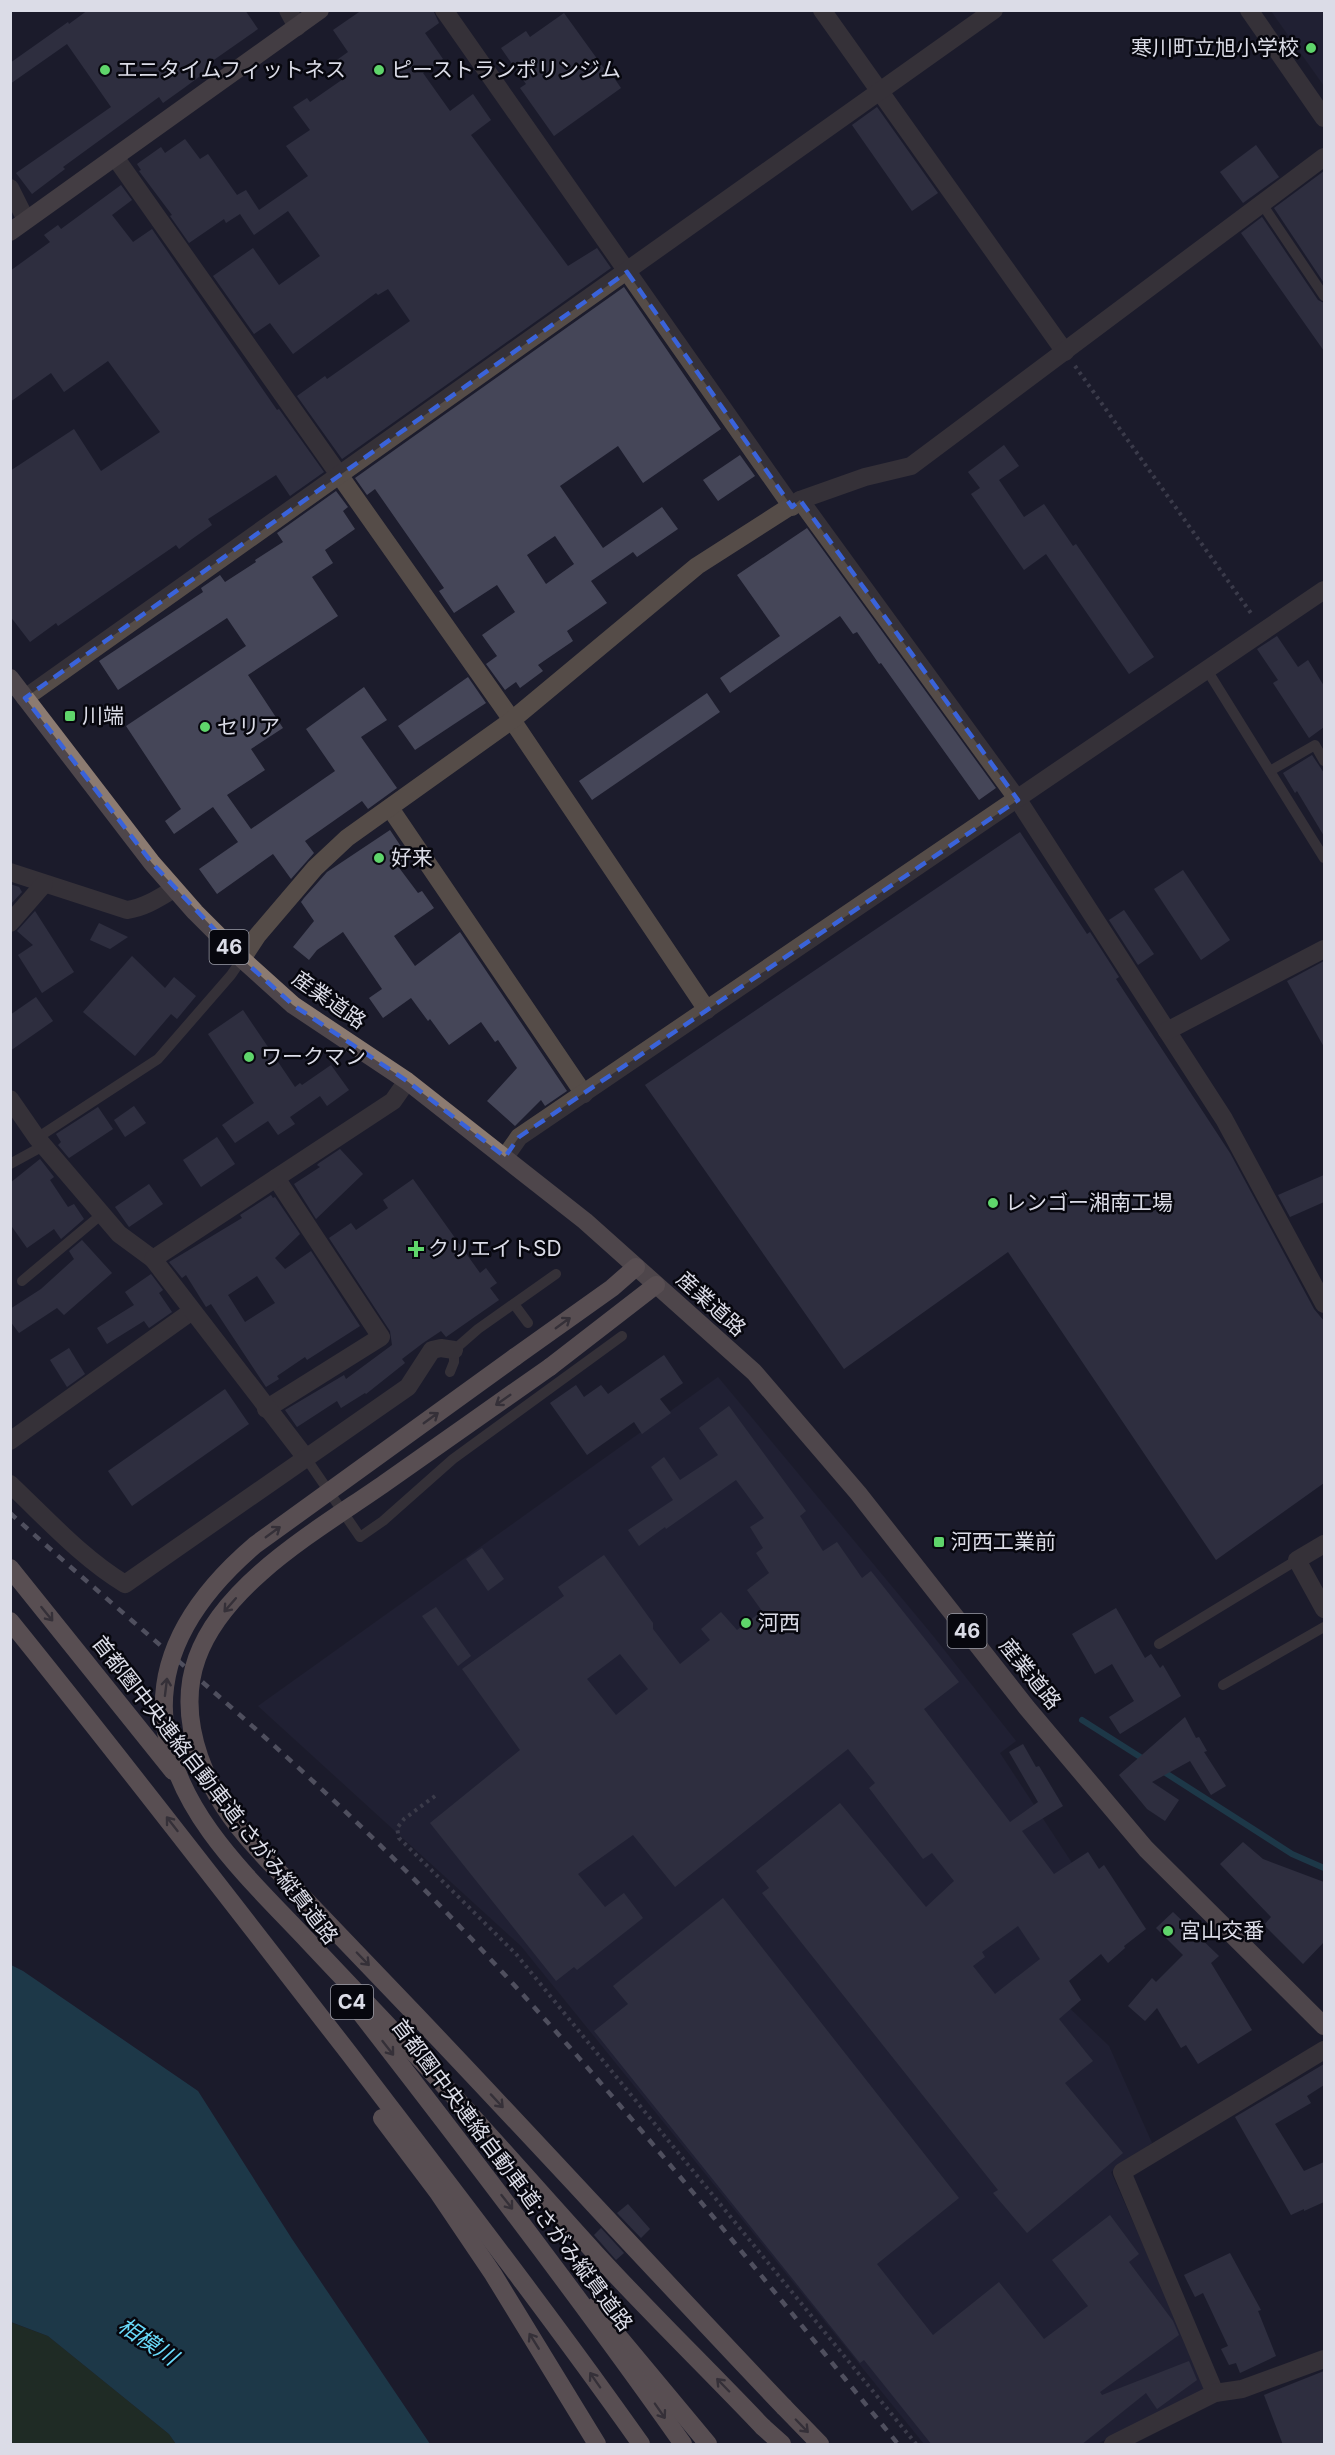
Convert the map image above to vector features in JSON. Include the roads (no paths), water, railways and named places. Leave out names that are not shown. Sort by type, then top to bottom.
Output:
[{"type":"highway","points":[[636,1267],[612,1288],[255,1545],[231,1566],[211,1588],[181,1633],[171,1657],[164,1707],[171,1754],[188,1796],[200,1816],[249,1878],[441,2082],[598,2256],[781,2445]]},
{"type":"highway","points":[[656,1285],[550,1366],[290,1550],[246,1587],[207,1635],[197,1658],[190,1682],[192,1730],[206,1777],[220,1802],[260,1852],[820,2445]]},
{"type":"highway","name":"首都圏中央連絡自動車道;さがみ縦貫道路","points":[[10,1568],[143,1732],[527,2228],[599,2325],[683,2445]]},
{"type":"highway","name":"C4","points":[[10,1621],[199,1859],[573,2348],[641,2445]]},
{"type":"highway","points":[[199,1859],[265,1959],[443,2201],[493,2274],[597,2445]]},
{"type":"highway","points":[[527,2228],[708,2445]]},
{"type":"main road","name":"産業道路","points":[[10,678],[20,698],[133,840],[174,889],[242,959],[293,1005],[407,1081],[585,1221],[754,1372],[858,1494],[1027,1707],[1146,1848],[1324,2026]]},
{"type":"street","points":[[288,10],[297,27]]},
{"type":"street","points":[[10,232],[320,10]]},
{"type":"street","points":[[444,10],[627,272],[796,504],[1018,800],[1224,1119],[1324,1304]]},
{"type":"street","points":[[822,10],[1065,352]]},
{"type":"street","points":[[20,698],[340,476],[994,10]]},
{"type":"street","points":[[1249,10],[1324,118]]},
{"type":"street","points":[[115,157],[512,720],[707,1010]]},
{"type":"street","points":[[242,959],[257,936],[315,868],[347,838],[512,720],[697,566],[754,528],[796,504],[864,477],[911,466],[1324,157]]},
{"type":"street","points":[[10,188],[26,220]]},
{"type":"street","points":[[505,1157],[519,1137],[1324,590]]},
{"type":"street","points":[[390,808],[584,1094]]},
{"type":"street","points":[[10,872],[127,910],[145,905],[174,889]]},
{"type":"street","points":[[10,923],[44,884]]},
{"type":"street","points":[[1167,1031],[1324,950]]},
{"type":"street","points":[[153,1259],[393,1101],[407,1081]]},
{"type":"street","points":[[10,1099],[40,1142],[119,1234],[153,1259],[266,1409],[306,1458]]},
{"type":"street","points":[[266,1409],[381,1337],[276,1178]]},
{"type":"street","points":[[10,1441],[192,1311]]},
{"type":"street","points":[[10,1484],[108,1574],[125,1584],[408,1387],[432,1350],[441,1348],[454,1350]]},
{"type":"street","points":[[1324,1544],[1297,1560],[1324,1609]]},
{"type":"street","points":[[1215,2393],[1122,2172],[1324,2050]]},
{"type":"street","points":[[1113,2445],[1215,2393],[1242,2389],[1324,2359]]},
{"type":"lane","points":[[1262,204],[1324,296]]},
{"type":"lane","points":[[1207,670],[1324,858]]},
{"type":"lane","points":[[1270,771],[1315,745],[1324,761]]},
{"type":"lane","points":[[10,1164],[158,1059],[231,975],[242,959]]},
{"type":"lane","points":[[22,1281],[102,1214]]},
{"type":"lane","points":[[450,1372],[454,1362],[454,1350],[556,1274]]},
{"type":"lane","points":[[514,1304],[528,1323]]},
{"type":"lane","points":[[306,1458],[360,1537],[383,1521],[453,1459],[622,1336]]},
{"type":"lane","points":[[1159,1644],[1297,1560]]},
{"type":"lane","points":[[1223,1685],[1324,1627]]},
{"type":"water","name":"相模川","points":[[11,1965],[198,2091],[292,2239],[430,2444],[176,2444],[169,2434],[48,2336],[11,2322]]},
{"type":"waterway","points":[[1082,1720],[1145,1760]]},
{"type":"waterway","points":[[1161,1770],[1292,1854],[1324,1868]]},
{"type":"railway","points":[[10,1513],[295,1764],[455,1921],[586,2066],[650,2141],[898,2444]]},
{"type":"place","name":"寒川町立旭小学校","points":[[1311,48]]},
{"type":"place","name":"エニタイムフィットネス","points":[[105,70]]},
{"type":"place","name":"ピーストランポリンジム","points":[[379,70]]},
{"type":"place","name":"川端","points":[[70,716]]},
{"type":"place","name":"セリア","points":[[205,727]]},
{"type":"place","name":"好来","points":[[379,858]]},
{"type":"place","name":"ワークマン","points":[[249,1057]]},
{"type":"place","name":"レンゴー湘南工場","points":[[993,1203]]},
{"type":"place","name":"クリエイトSD","points":[[416,1249]]},
{"type":"place","name":"河西工業前","points":[[939,1542]]},
{"type":"place","name":"河西","points":[[746,1623]]},
{"type":"place","name":"宮山交番","points":[[1168,1931]]}]
